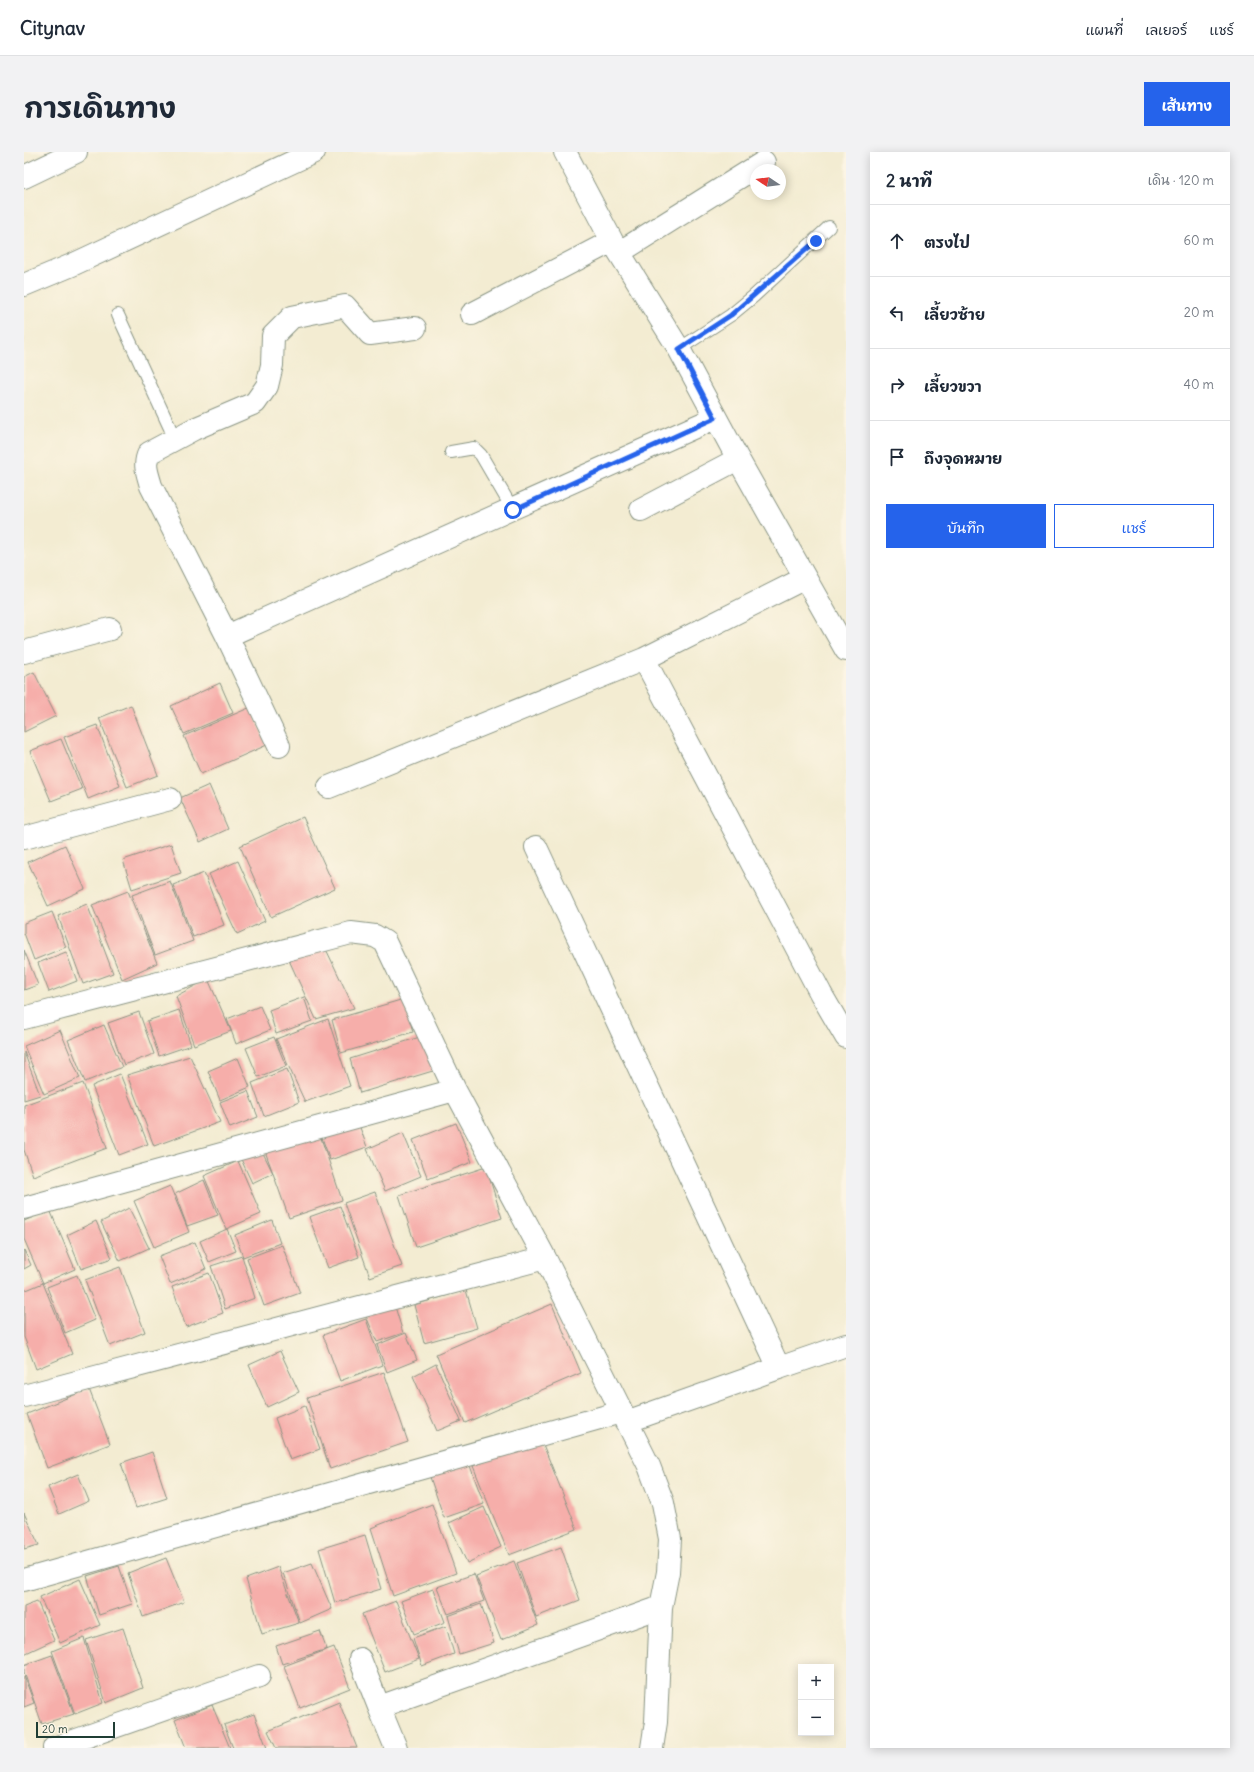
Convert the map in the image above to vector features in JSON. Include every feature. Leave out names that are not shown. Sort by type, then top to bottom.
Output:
[{"type":"street","points":[[24,177],[76,152]]},
{"type":"street","points":[[24,285],[72,265],[314,152]]},
{"type":"street","points":[[565,152],[616,246],[679,349],[715,418],[846,650]]},
{"type":"street","points":[[472,314],[616,246],[764,162]]},
{"type":"street","points":[[279,746],[227,636],[152,486],[146,470],[146,459],[149,454],[194,429],[255,403],[267,386],[272,365],[273,336],[292,317],[345,306],[370,334],[415,328]]},
{"type":"street","points":[[227,636],[513,510],[715,418]]},
{"type":"street","points":[[641,510],[738,459]]},
{"type":"street","points":[[329,787],[644,659],[805,578]]},
{"type":"street","points":[[24,652],[110,629]]},
{"type":"street","points":[[644,659],[821,994],[846,1037]]},
{"type":"street","points":[[24,838],[170,799]]},
{"type":"street","points":[[536,847],[779,1368]]},
{"type":"street","points":[[24,1018],[351,933],[374,936],[385,942],[455,1090],[545,1258],[649,1466],[663,1503],[670,1539],[668,1572],[660,1607],[656,1722],[652,1748]]},
{"type":"street","points":[[24,1208],[455,1090]]},
{"type":"street","points":[[24,1396],[545,1258]]},
{"type":"street","points":[[24,1580],[624,1417],[779,1368],[846,1345]]},
{"type":"street","points":[[379,1707],[660,1607]]},
{"type":"street","points":[[360,1659],[396,1748]]},
{"type":"street","points":[[54,1748],[259,1676]]},
{"type":"lane","points":[[679,349],[731,315],[754,296],[829,227]]},
{"type":"lane","points":[[118,315],[175,439]]},
{"type":"lane","points":[[451,452],[474,448],[481,455],[513,510]]},
{"type":"building","points":[[34,672],[56,716],[24,732],[24,677]]},
{"type":"building","points":[[220,683],[233,713],[184,734],[171,706]]},
{"type":"building","points":[[131,705],[158,775],[127,787],[99,718]]},
{"type":"building","points":[[251,707],[267,745],[201,774],[184,736]]},
{"type":"building","points":[[97,725],[120,786],[88,799],[64,737]]},
{"type":"building","points":[[61,739],[82,789],[51,801],[30,751]]},
{"type":"building","points":[[209,785],[228,829],[200,842],[180,798]]},
{"type":"building","points":[[303,817],[335,888],[271,917],[240,846]]},
{"type":"building","points":[[171,844],[181,873],[132,889],[123,860]]},
{"type":"building","points":[[65,845],[85,889],[48,906],[28,862]]},
{"type":"building","points":[[238,861],[265,921],[237,934],[209,874]]},
{"type":"building","points":[[204,873],[224,925],[193,937],[173,885]]},
{"type":"building","points":[[170,881],[193,941],[155,955],[132,895]]},
{"type":"building","points":[[128,891],[157,963],[122,979],[92,905]]},
{"type":"building","points":[[87,904],[113,973],[83,984],[58,916]]},
{"type":"building","points":[[52,912],[66,947],[34,960],[24,933],[24,923]]},
{"type":"building","points":[[324,945],[354,1008],[316,1019],[288,958]]},
{"type":"building","points":[[24,950],[38,985],[24,990]]},
{"type":"building","points":[[66,952],[77,981],[49,992],[38,963]]},
{"type":"building","points":[[208,979],[231,1031],[194,1045],[176,996]]},
{"type":"building","points":[[304,997],[312,1021],[276,1034],[269,1010]]},
{"type":"building","points":[[404,999],[413,1032],[341,1053],[332,1020]]},
{"type":"building","points":[[260,1006],[270,1030],[236,1044],[227,1019]]},
{"type":"building","points":[[179,1010],[191,1045],[159,1056],[147,1021]]},
{"type":"building","points":[[139,1012],[154,1054],[124,1065],[108,1023]]},
{"type":"building","points":[[328,1019],[350,1086],[305,1102],[276,1039]]},
{"type":"building","points":[[104,1025],[122,1067],[85,1082],[68,1040]]},
{"type":"building","points":[[60,1030],[80,1078],[44,1094],[24,1046]]},
{"type":"building","points":[[426,1035],[436,1070],[360,1093],[350,1059]]},
{"type":"building","points":[[274,1037],[286,1066],[258,1077],[246,1048]]},
{"type":"building","points":[[24,1052],[40,1095],[24,1100]]},
{"type":"building","points":[[190,1056],[220,1122],[154,1146],[127,1075]]},
{"type":"building","points":[[238,1058],[250,1087],[220,1100],[208,1071]]},
{"type":"building","points":[[287,1069],[299,1102],[264,1116],[252,1083]]},
{"type":"building","points":[[120,1074],[148,1144],[119,1155],[92,1086]]},
{"type":"building","points":[[83,1083],[107,1148],[33,1176],[24,1150],[24,1105]]},
{"type":"building","points":[[248,1091],[258,1117],[230,1128],[220,1102]]},
{"type":"building","points":[[358,1122],[367,1147],[330,1160],[321,1135]]},
{"type":"building","points":[[456,1123],[472,1162],[428,1179],[413,1140]]},
{"type":"building","points":[[319,1132],[342,1200],[289,1218],[265,1151]]},
{"type":"building","points":[[403,1133],[421,1176],[385,1191],[367,1149]]},
{"type":"building","points":[[260,1147],[273,1173],[252,1183],[240,1157]]},
{"type":"building","points":[[238,1161],[261,1214],[226,1229],[204,1176]]},
{"type":"building","points":[[486,1167],[502,1218],[416,1247],[399,1195]]},
{"type":"building","points":[[204,1180],[218,1215],[187,1226],[175,1194]]},
{"type":"building","points":[[170,1186],[189,1232],[154,1247],[134,1201]]},
{"type":"building","points":[[375,1192],[402,1266],[370,1277],[344,1203]]},
{"type":"building","points":[[340,1206],[359,1257],[328,1268],[309,1217]]},
{"type":"building","points":[[129,1208],[149,1248],[120,1261],[101,1222]]},
{"type":"building","points":[[50,1210],[75,1269],[43,1283],[24,1239],[24,1221]]},
{"type":"building","points":[[272,1220],[280,1243],[243,1257],[235,1235]]},
{"type":"building","points":[[96,1221],[112,1258],[81,1269],[67,1235]]},
{"type":"building","points":[[227,1229],[236,1251],[209,1262],[200,1241]]},
{"type":"building","points":[[195,1242],[206,1269],[170,1284],[159,1256]]},
{"type":"building","points":[[282,1245],[300,1293],[264,1306],[247,1258]]},
{"type":"building","points":[[24,1250],[31,1265],[24,1269]]},
{"type":"building","points":[[242,1256],[255,1298],[225,1309],[211,1266]]},
{"type":"building","points":[[120,1267],[145,1332],[110,1346],[85,1280]]},
{"type":"building","points":[[209,1273],[223,1313],[186,1327],[172,1287]]},
{"type":"building","points":[[77,1275],[95,1320],[65,1333],[47,1287]]},
{"type":"building","points":[[43,1283],[72,1354],[36,1369],[24,1337],[24,1291]]},
{"type":"building","points":[[466,1290],[477,1328],[424,1343],[414,1305]]},
{"type":"building","points":[[393,1300],[403,1333],[377,1342],[363,1309]]},
{"type":"building","points":[[552,1304],[581,1373],[465,1423],[436,1354]]},
{"type":"building","points":[[366,1319],[382,1365],[340,1381],[323,1335]]},
{"type":"building","points":[[406,1333],[417,1360],[387,1372],[377,1345]]},
{"type":"building","points":[[280,1351],[299,1392],[267,1407],[249,1365]]},
{"type":"building","points":[[436,1364],[461,1421],[437,1431],[413,1376]]},
{"type":"building","points":[[384,1372],[408,1442],[330,1469],[307,1398]]},
{"type":"building","points":[[89,1389],[110,1444],[47,1468],[27,1414]]},
{"type":"building","points":[[305,1406],[320,1449],[290,1460],[275,1418]]},
{"type":"building","points":[[542,1442],[577,1529],[509,1555],[473,1466]]},
{"type":"building","points":[[152,1452],[167,1498],[136,1508],[121,1463]]},
{"type":"building","points":[[469,1463],[484,1504],[444,1518],[430,1477]]},
{"type":"building","points":[[78,1474],[89,1501],[59,1514],[48,1487]]},
{"type":"building","points":[[432,1504],[456,1573],[393,1596],[371,1528]]},
{"type":"building","points":[[484,1507],[501,1547],[467,1563],[449,1523]]},
{"type":"building","points":[[24,1513],[39,1545],[24,1549]]},
{"type":"building","points":[[365,1535],[381,1589],[335,1603],[319,1549]]},
{"type":"building","points":[[561,1547],[580,1600],[536,1617],[517,1563]]},
{"type":"building","points":[[166,1558],[184,1602],[143,1617],[128,1573]]},
{"type":"building","points":[[514,1561],[538,1625],[501,1640],[476,1576]]},
{"type":"building","points":[[312,1563],[332,1609],[300,1623],[283,1573]]},
{"type":"building","points":[[119,1566],[132,1604],[99,1615],[87,1576]]},
{"type":"building","points":[[278,1567],[299,1623],[262,1634],[246,1579]]},
{"type":"building","points":[[474,1574],[484,1601],[448,1614],[437,1587]]},
{"type":"building","points":[[80,1579],[100,1625],[60,1643],[40,1597]]},
{"type":"building","points":[[433,1589],[445,1622],[414,1634],[401,1601]]},
{"type":"building","points":[[37,1601],[54,1640],[24,1654],[24,1606]]},
{"type":"building","points":[[396,1601],[419,1659],[385,1672],[362,1614]]},
{"type":"building","points":[[481,1604],[494,1643],[459,1654],[448,1616]]},
{"type":"building","points":[[446,1626],[454,1654],[422,1666],[413,1638]]},
{"type":"building","points":[[123,1628],[143,1688],[106,1703],[86,1640]]},
{"type":"building","points":[[320,1631],[327,1649],[282,1664],[276,1646]]},
{"type":"building","points":[[84,1638],[103,1703],[75,1714],[52,1651]]},
{"type":"building","points":[[334,1647],[350,1688],[300,1708],[284,1666]]},
{"type":"building","points":[[52,1655],[74,1714],[42,1724],[24,1672],[24,1665]]},
{"type":"building","points":[[24,1676],[34,1703],[24,1707]]},
{"type":"building","points":[[339,1702],[357,1748],[276,1748],[268,1731]]},
{"type":"building","points":[[212,1705],[230,1748],[186,1748],[175,1720]]},
{"type":"building","points":[[254,1714],[267,1748],[233,1748],[224,1725]]},
{"type":"route","points":[[513,510],[715,418],[679,349],[731,315],[816,241]]}]
